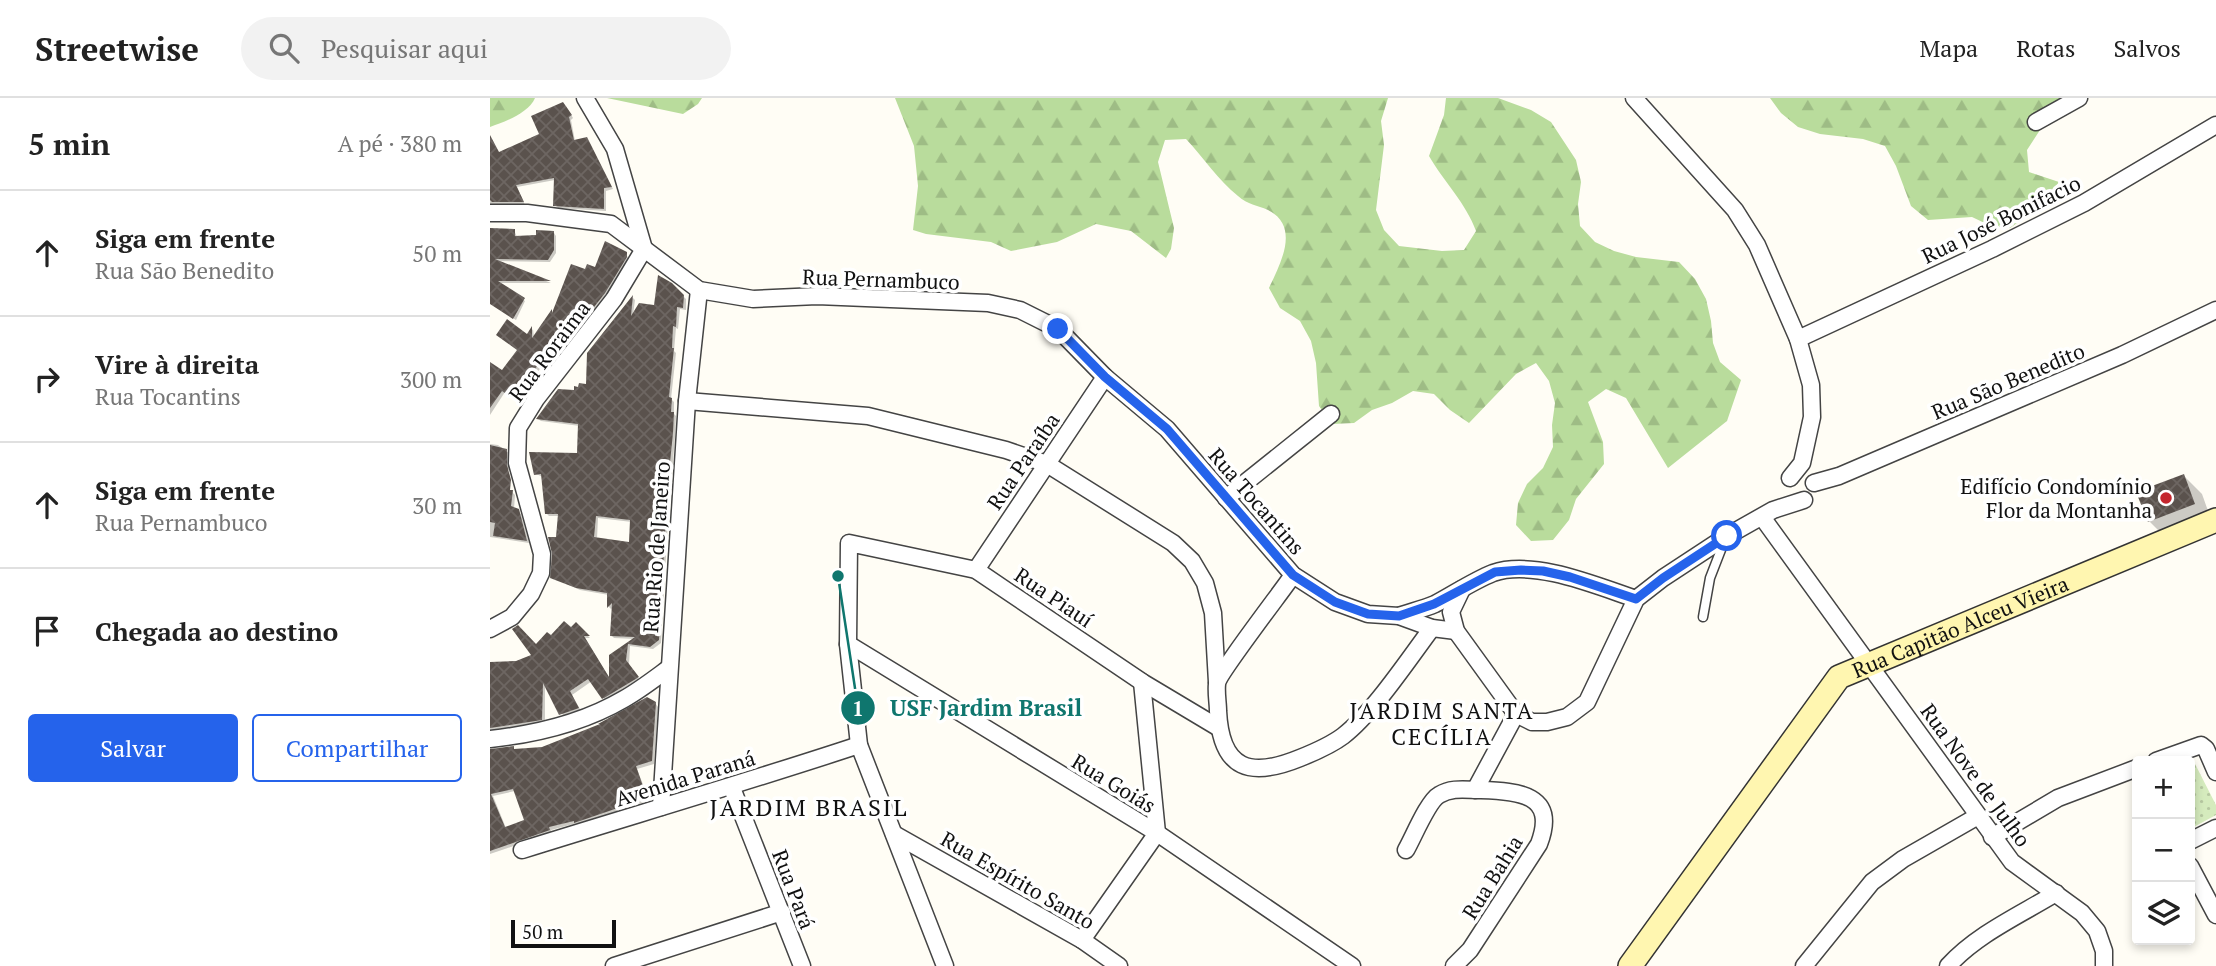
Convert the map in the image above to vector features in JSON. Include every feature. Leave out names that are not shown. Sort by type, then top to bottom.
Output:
[{"type":"street","points":[[585,98],[615,149],[645,249]]},
{"type":"street","points":[[1462,589],[1451,612],[1456,631],[1516,714],[1532,722],[1547,722],[1567,717],[1587,702],[1636,599],[1727,536],[1812,494],[1808,474],[1811,385],[1798,339],[1757,245],[1735,210],[1634,98]]},
{"type":"street","points":[[2036,122],[2079,98]]},
{"type":"street","name":"Rua José Bonifacio","points":[[1798,339],[2084,204],[2216,125]]},
{"type":"street","name":"Rua Pernambuco","points":[[490,213],[527,213],[611,224],[699,290],[753,299],[817,296],[988,303],[1020,310],[1058,329],[1105,377]]},
{"type":"street","name":"Rua Roraima","points":[[490,629],[512,617],[531,594],[541,573],[542,554],[517,463],[518,428],[536,399],[614,299],[645,249]]},
{"type":"street","name":"Rua Rio de Janeiro","points":[[660,807],[687,401],[699,290]]},
{"type":"street","name":"Rua São Benedito","points":[[1808,474],[1839,476],[2122,355],[2216,310]]},
{"type":"street","name":"Rua Paraíba","points":[[976,570],[1105,377]]},
{"type":"street","name":"Rua Tocantins","points":[[1105,377],[1167,429],[1293,575],[1335,602],[1368,614],[1399,616],[1432,628],[1456,631]]},
{"type":"street","points":[[687,401],[868,416],[1006,450],[1047,464],[1172,543],[1192,561],[1205,583],[1213,613],[1219,729],[1227,751],[1242,765],[1258,770],[1278,767],[1315,752],[1343,736],[1364,715],[1432,628]]},
{"type":"street","points":[[1226,498],[1331,414]]},
{"type":"street","points":[[1767,514],[1789,483],[1808,474]]},
{"type":"street","points":[[1789,483],[1793,498],[1804,500]]},
{"type":"street","name":"Rua Nove de Julho","points":[[1767,514],[1992,837],[2012,862],[2082,913],[2097,931],[2104,951],[2104,966]]},
{"type":"street","name":"Rua Capitão Alceu Vieira","points":[[1630,966],[1839,677],[2216,520]]},
{"type":"street","name":"Rua Piauí","points":[[848,644],[849,542],[976,570],[1142,682],[1219,729]]},
{"type":"street","name":"Rua Tocantins","points":[[1399,616],[1434,604],[1495,572],[1543,571],[1636,599]]},
{"type":"street","points":[[1217,682],[1293,575]]},
{"type":"street","points":[[848,644],[859,745],[945,966]]},
{"type":"street","name":"Rua Goiás","points":[[848,644],[1157,833],[1352,966]]},
{"type":"street","points":[[490,738],[518,736],[578,720],[624,699],[669,668]]},
{"type":"street","points":[[1082,940],[1157,833],[1142,682]]},
{"type":"street","points":[[1475,790],[1516,714]]},
{"type":"street","name":"Avenida Paraná","points":[[522,850],[660,807],[732,788],[859,745]]},
{"type":"street","points":[[2171,756],[2201,746],[2206,749],[2216,772]]},
{"type":"street","points":[[1992,837],[2058,798],[2132,770]]},
{"type":"street","name":"Rua Pará","points":[[732,788],[802,966]]},
{"type":"street","name":"Rua Bahia","points":[[1406,850],[1436,796],[1452,789],[1523,793],[1535,802],[1543,814],[1545,828],[1539,844],[1470,950],[1454,966]]},
{"type":"street","points":[[1804,966],[1872,883],[1903,859],[1978,816]]},
{"type":"street","points":[[2195,838],[2216,828]]},
{"type":"street","name":"Rua Espírito Santo","points":[[894,834],[1082,940],[1119,966]]},
{"type":"street","points":[[2195,875],[2216,915]]},
{"type":"street","points":[[1948,966],[1981,938],[2056,893]]},
{"type":"street","points":[[614,966],[782,912]]},
{"type":"lane","points":[[1703,617],[1710,578],[1727,536]]},
{"type":"green space","points":[[490,98],[535,98],[522,112],[490,127]]},
{"type":"green space","points":[[607,98],[702,98],[683,114]]},
{"type":"green space","points":[[895,98],[1388,98],[1381,121],[1384,145],[1376,210],[1384,230],[1399,246],[1442,251],[1464,250],[1476,231],[1467,211],[1429,156],[1444,115],[1446,98],[1498,98],[1531,110],[1551,122],[1576,160],[1581,182],[1578,204],[1580,226],[1595,242],[1636,257],[1679,262],[1695,279],[1706,299],[1713,343],[1720,362],[1741,380],[1727,421],[1668,468],[1626,398],[1606,389],[1588,402],[1603,442],[1604,464],[1576,499],[1569,520],[1553,540],[1531,541],[1516,525],[1518,503],[1527,484],[1543,468],[1553,447],[1555,403],[1549,381],[1536,363],[1516,374],[1469,423],[1450,410],[1434,394],[1413,391],[1372,410],[1354,423],[1332,424],[1319,406],[1316,363],[1311,341],[1300,321],[1280,308],[1269,288],[1285,246],[1284,226],[1278,217],[1268,210],[1245,201],[1231,190],[1186,139],[1165,140],[1158,162],[1174,228],[1171,249],[1166,258],[1131,231],[1096,224],[1057,242],[1011,251],[991,242],[913,230],[918,186],[914,146]]},
{"type":"green space","points":[[1770,98],[2086,98],[2040,130],[2027,150],[2029,172],[2059,182],[2042,205],[2010,228],[1991,226],[1972,217],[1928,220],[1911,206],[1896,166],[1885,146],[1863,139],[1820,134],[1798,127],[1781,113]]},
{"type":"green space","points":[[2195,764],[2216,805],[2216,815],[2195,826]]},
{"type":"building","points":[[563,102],[572,115],[569,117],[574,140],[587,137],[612,187],[604,188],[604,209],[553,206],[554,178],[516,185],[524,202],[492,202],[490,135],[499,152],[539,134],[531,116]]},
{"type":"building","points":[[490,228],[515,229],[515,236],[536,235],[536,230],[554,231],[554,250],[548,260],[495,259],[551,281],[498,281],[525,298],[513,319],[490,304]]},
{"type":"building","points":[[605,241],[627,252],[627,257],[605,293],[545,370],[538,365],[516,395],[509,396],[502,391],[490,408],[490,362],[502,370],[517,350],[496,335],[507,319],[527,334],[532,326],[532,338],[552,309],[552,313],[571,264],[585,269],[587,264],[595,267]]},
{"type":"building","points":[[658,275],[672,283],[684,295],[683,308],[677,307],[676,327],[673,326],[674,348],[669,397],[672,398],[671,412],[674,412],[673,433],[668,482],[662,481],[659,515],[666,516],[659,640],[650,647],[628,644],[626,660],[639,677],[604,698],[602,699],[588,679],[570,691],[579,708],[559,715],[543,683],[542,720],[490,728],[490,662],[516,661],[531,655],[512,629],[518,625],[536,644],[547,632],[551,635],[564,621],[571,627],[576,622],[590,636],[584,636],[609,677],[609,655],[635,637],[610,636],[612,603],[607,608],[607,593],[576,588],[550,578],[552,554],[548,537],[556,537],[558,514],[545,514],[541,474],[534,475],[529,452],[577,453],[578,424],[536,419],[558,389],[574,390],[574,386],[578,387],[579,383],[586,384],[587,353],[633,295],[631,316],[639,303],[654,305]],"holes":[[[596,516],[630,520],[629,542],[594,537]]]},
{"type":"building","points":[[490,445],[507,449],[510,490],[513,490],[511,506],[519,509],[527,541],[493,536],[495,523],[490,522]]},
{"type":"building","name":"Edifício Condomínio Flor da Montanha","points":[[2184,474],[2195,504],[2148,522],[2136,492]]},
{"type":"building","points":[[647,697],[656,702],[652,761],[636,766],[647,798],[574,823],[549,827],[550,830],[490,851],[490,749],[542,747],[598,724]],"holes":[[[513,789],[524,820],[505,827],[491,794]]]},
{"type":"place","name":"Edifício Condomínio Flor da Montanha","points":[[2166,498]]},
{"type":"place","name":"USF Jardim Brasil","points":[[838,576]]},
{"type":"district","name":"JARDIM SANTA CECÍLIA","points":[[1442,723]]},
{"type":"district","name":"JARDIM BRASIL","points":[[809,807]]},
{"type":"route","points":[[1058,329],[1105,377],[1167,429],[1293,575],[1335,602],[1368,614],[1399,616],[1434,604],[1495,572],[1521,570],[1543,571],[1570,577],[1636,599],[1727,536]]}]
